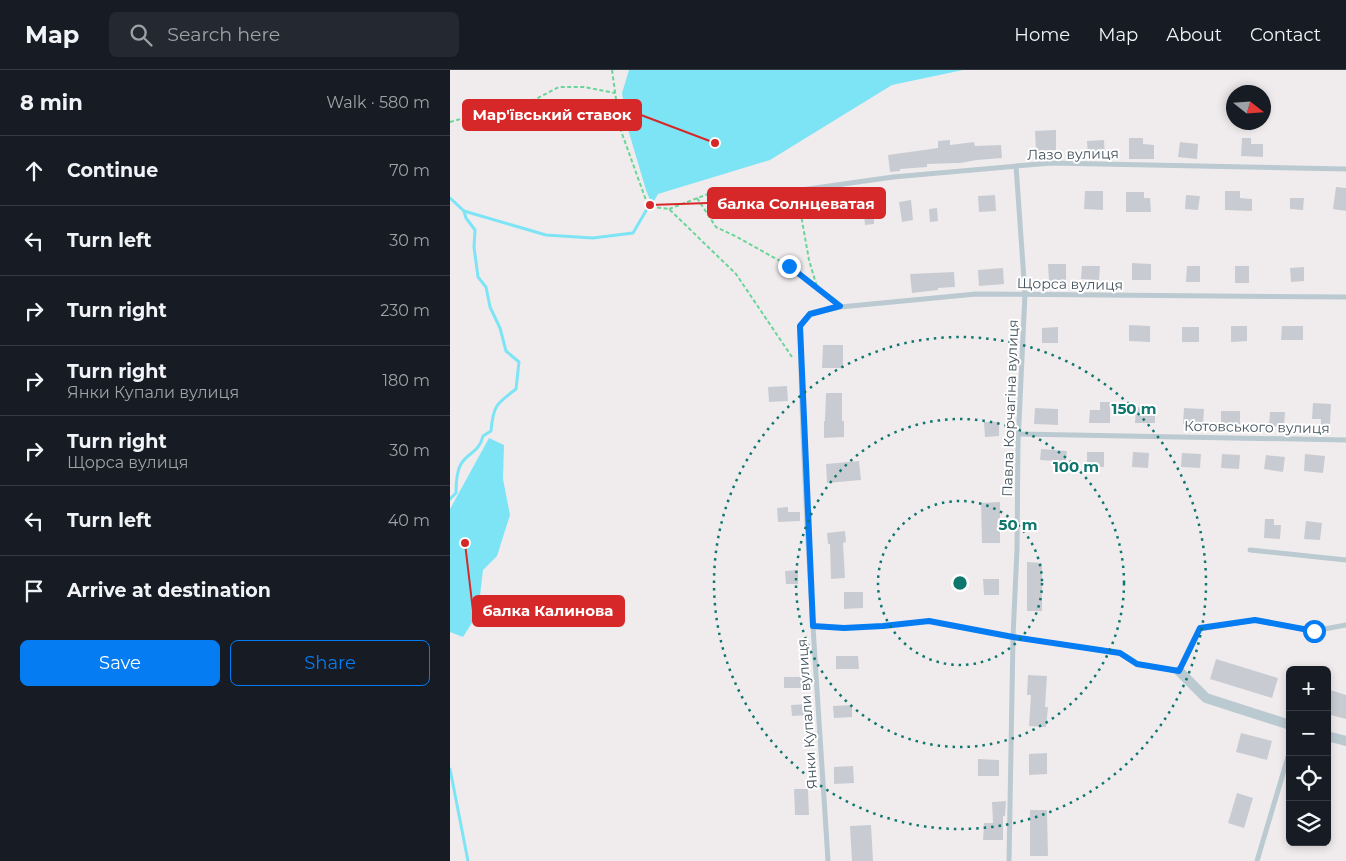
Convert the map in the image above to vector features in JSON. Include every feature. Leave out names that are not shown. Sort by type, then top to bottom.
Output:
[{"type":"street","points":[[1179,671],[1206,698],[1286,724]]},
{"type":"street","points":[[1331,737],[1346,741]]},
{"type":"lane","name":"Лазо вулиця","points":[[801,190],[893,177],[1050,163],[1346,169]]},
{"type":"lane","name":"Павла Корчагіна вулиця","points":[[1009,861],[1013,637],[1025,294],[1016,166]]},
{"type":"lane","name":"Щорса вулиця","points":[[800,326],[810,314],[840,306],[976,294],[1346,297]]},
{"type":"lane","name":"Янки Купали вулиця","points":[[800,326],[813,626],[828,861]]},
{"type":"lane","name":"Котовського вулиця","points":[[1019,434],[1346,440]]},
{"type":"lane","points":[[1250,550],[1346,560]]},
{"type":"lane","points":[[1013,637],[1120,653],[1137,664],[1179,671],[1200,628],[1255,620],[1314,631],[1346,625]]},
{"type":"lane","points":[[1257,861],[1288,756]]},
{"type":"path","points":[[612,70],[620,128],[647,203],[654,207],[668,209],[721,189],[801,190],[801,215],[809,260],[817,287]]},
{"type":"path","points":[[450,122],[485,112],[526,104],[559,87],[584,87],[615,93]]},
{"type":"path","points":[[697,198],[716,227],[789,266],[840,306]]},
{"type":"path","points":[[668,209],[736,274],[801,369]]},
{"type":"path","points":[[813,626],[844,628],[929,621],[1013,637]]},
{"type":"water","points":[[629,70],[963,70],[892,85],[770,160],[658,194],[654,201],[650,200],[646,190],[627,126],[622,93]]},
{"type":"water","points":[[489,438],[504,445],[503,479],[510,515],[497,556],[483,570],[478,613],[463,637],[450,632],[450,509]]},
{"type":"building","points":[[1056,130],[1056,150],[1036,151],[1035,131]]},
{"type":"building","points":[[1129,138],[1143,138],[1143,144],[1154,145],[1154,159],[1129,159]]},
{"type":"building","points":[[1242,138],[1251,138],[1251,144],[1263,144],[1263,157],[1241,156]]},
{"type":"building","points":[[950,140],[950,145],[974,142],[975,146],[1001,145],[1002,158],[960,163],[927,164],[927,167],[900,169],[900,171],[890,172],[888,155],[938,148],[938,141]]},
{"type":"building","points":[[1104,140],[1105,156],[1088,157],[1087,141]]},
{"type":"building","points":[[1180,142],[1198,144],[1197,159],[1178,157]]},
{"type":"building","points":[[1336,187],[1346,188],[1346,211],[1333,209]]},
{"type":"building","points":[[1085,191],[1103,191],[1103,210],[1084,209]]},
{"type":"building","points":[[1225,191],[1240,191],[1240,198],[1252,199],[1252,211],[1225,210]]},
{"type":"building","points":[[1126,192],[1144,192],[1144,198],[1150,198],[1151,212],[1126,212]]},
{"type":"building","points":[[995,195],[996,211],[979,212],[978,196]]},
{"type":"building","points":[[1186,195],[1200,196],[1198,210],[1185,209]]},
{"type":"building","points":[[1290,198],[1304,198],[1303,210],[1290,209]]},
{"type":"building","points":[[911,200],[913,220],[902,222],[899,202]]},
{"type":"building","points":[[877,203],[878,218],[874,219],[874,224],[865,225],[863,204]]},
{"type":"building","points":[[937,208],[938,221],[930,222],[929,209]]},
{"type":"building","points":[[1132,263],[1151,264],[1151,280],[1132,280]]},
{"type":"building","points":[[1048,264],[1066,264],[1066,280],[1049,281]]},
{"type":"building","points":[[1082,266],[1100,266],[1099,280],[1081,279]]},
{"type":"building","points":[[1187,266],[1200,266],[1200,282],[1186,282]]},
{"type":"building","points":[[1235,266],[1249,266],[1249,283],[1235,283]]},
{"type":"building","points":[[1304,267],[1304,281],[1291,282],[1290,268]]},
{"type":"building","points":[[1003,268],[1004,284],[979,286],[978,270]]},
{"type":"building","points":[[954,272],[955,287],[912,293],[910,274]]},
{"type":"building","points":[[1129,325],[1150,326],[1150,342],[1129,341]]},
{"type":"building","points":[[1231,326],[1247,326],[1247,341],[1231,342]]},
{"type":"building","points":[[1282,326],[1303,326],[1303,340],[1281,340]]},
{"type":"building","points":[[1058,327],[1058,343],[1042,343],[1042,328]]},
{"type":"building","points":[[1182,327],[1199,327],[1199,342],[1182,342]]},
{"type":"building","points":[[823,345],[843,345],[843,368],[822,368]]},
{"type":"building","points":[[787,386],[788,401],[769,402],[768,387]]},
{"type":"building","points":[[826,393],[842,393],[844,437],[824,438]]},
{"type":"building","points":[[1100,402],[1110,402],[1110,423],[1089,423],[1090,410],[1100,410]]},
{"type":"building","points":[[1313,403],[1331,404],[1330,425],[1321,425],[1321,419],[1312,419]]},
{"type":"building","points":[[1136,407],[1155,407],[1155,423],[1135,423]]},
{"type":"building","points":[[1035,408],[1058,409],[1058,425],[1034,424]]},
{"type":"building","points":[[1184,408],[1204,409],[1203,425],[1183,424]]},
{"type":"building","points":[[1221,411],[1240,411],[1240,424],[1221,423]]},
{"type":"building","points":[[1270,412],[1285,412],[1284,427],[1269,426]]},
{"type":"building","points":[[984,422],[999,422],[999,436],[985,437]]},
{"type":"building","points":[[1041,449],[1067,451],[1065,472],[1054,471],[1055,461],[1040,460]]},
{"type":"building","points":[[1087,452],[1104,452],[1104,467],[1087,467]]},
{"type":"building","points":[[1133,452],[1149,453],[1148,468],[1132,467]]},
{"type":"building","points":[[1182,453],[1201,454],[1200,468],[1181,467]]},
{"type":"building","points":[[1222,454],[1240,455],[1239,469],[1221,468]]},
{"type":"building","points":[[1305,454],[1325,456],[1323,473],[1304,471]]},
{"type":"building","points":[[1266,455],[1285,457],[1283,472],[1264,469]]},
{"type":"building","points":[[859,461],[861,480],[827,483],[826,464]]},
{"type":"building","points":[[1000,502],[1000,543],[982,543],[981,503]]},
{"type":"building","points":[[788,507],[788,512],[800,512],[800,521],[778,522],[777,508]]},
{"type":"building","points":[[1265,519],[1274,519],[1274,525],[1281,525],[1280,539],[1264,538]]},
{"type":"building","points":[[1306,521],[1322,523],[1320,540],[1304,539]]},
{"type":"building","points":[[845,531],[846,542],[843,543],[845,578],[831,579],[830,544],[828,544],[827,533]]},
{"type":"building","points":[[1027,562],[1042,563],[1042,611],[1027,611]]},
{"type":"building","points":[[798,570],[798,584],[786,584],[785,571]]},
{"type":"building","points":[[983,579],[999,579],[999,595],[984,595]]},
{"type":"building","points":[[844,592],[863,592],[863,608],[844,609]]},
{"type":"building","points":[[836,656],[858,656],[859,669],[836,669]]},
{"type":"building","points":[[1216,659],[1278,678],[1272,698],[1210,679]]},
{"type":"building","points":[[1028,675],[1047,676],[1045,707],[1048,707],[1046,727],[1029,726],[1031,695],[1027,695]]},
{"type":"building","points":[[784,677],[802,677],[802,688],[784,688]]},
{"type":"building","points":[[1331,690],[1346,695],[1346,719],[1331,715]]},
{"type":"building","points":[[808,704],[808,715],[792,716],[791,705]]},
{"type":"building","points":[[852,705],[852,717],[834,718],[833,706]]},
{"type":"building","points":[[1241,733],[1272,741],[1267,760],[1236,752]]},
{"type":"building","points":[[1047,753],[1047,774],[1029,775],[1029,754]]},
{"type":"building","points":[[978,759],[999,760],[999,776],[978,776]]},
{"type":"building","points":[[853,766],[854,783],[834,784],[834,767]]},
{"type":"building","points":[[794,789],[808,789],[809,815],[795,815]]},
{"type":"building","points":[[1237,793],[1253,798],[1244,828],[1228,823]]},
{"type":"building","points":[[1006,801],[1005,816],[1003,816],[1003,840],[983,840],[984,823],[993,823],[992,802]]},
{"type":"building","points":[[1030,810],[1047,810],[1048,856],[1030,856]]},
{"type":"building","points":[[871,825],[873,861],[852,861],[850,826]]},
{"type":"waterway","points":[[464,211],[546,235],[593,238],[633,233],[654,197]]},
{"type":"waterway","points":[[450,198],[464,211],[466,218],[475,230],[474,247],[478,277],[486,287],[490,307],[500,328],[506,351],[519,362],[516,389],[497,406],[493,416],[491,431],[483,436],[479,446],[459,467],[456,493],[450,499]]},
{"type":"waterway","points":[[450,769],[468,861]]},
{"type":"place","name":"Мар'ївський ставок","points":[[715,143]]},
{"type":"place","name":"балка Солнцеватая","points":[[650,205]]},
{"type":"place","name":"балка Калинова","points":[[465,543]]},
{"type":"route","points":[[789,266],[840,306],[810,314],[800,326],[813,626],[844,628],[929,621],[1013,637],[1120,653],[1137,664],[1179,671],[1200,628],[1255,620],[1314,631]]}]
